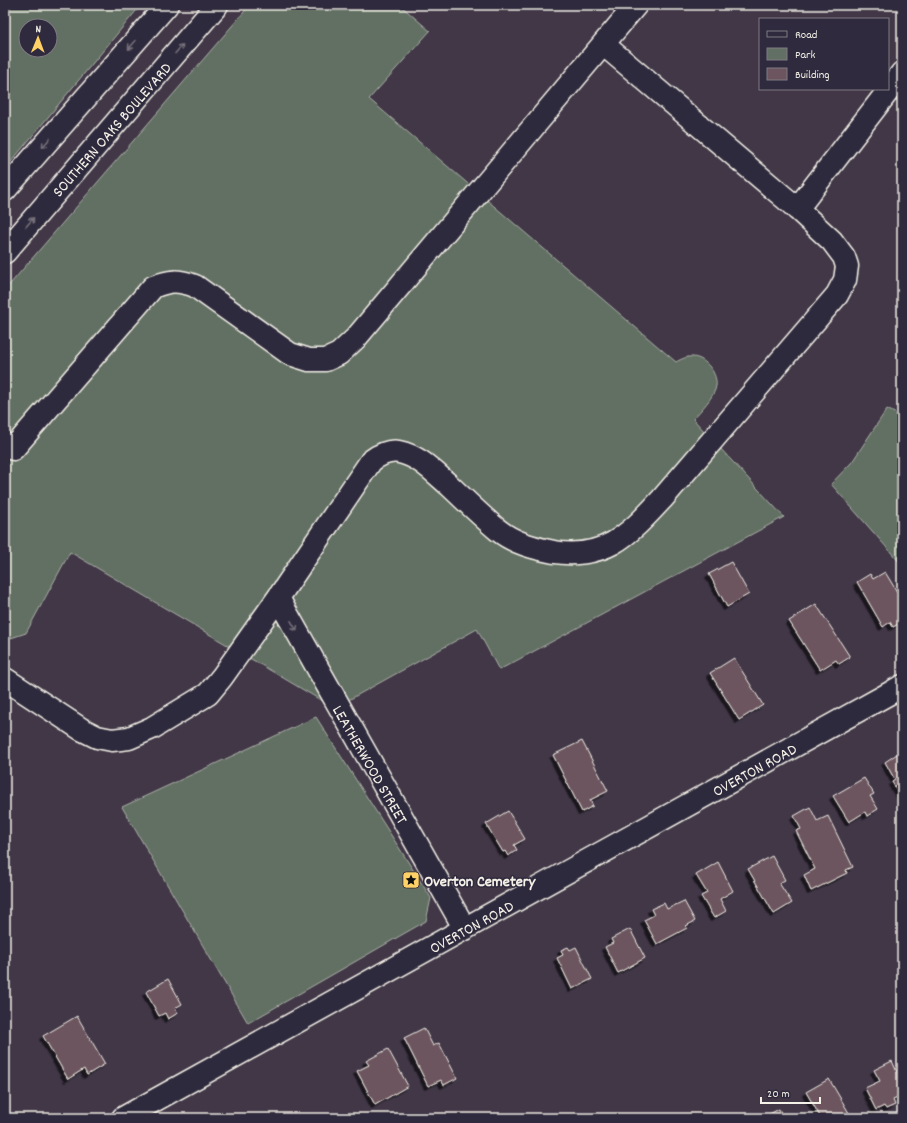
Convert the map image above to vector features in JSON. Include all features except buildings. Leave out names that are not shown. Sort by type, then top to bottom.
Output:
[{"type":"street","points":[[5,190],[167,5]]},
{"type":"street","name":"SOUTHERN OAKS BOULEVARD","points":[[5,252],[217,5]]},
{"type":"street","points":[[8,452],[153,287],[167,281],[183,281],[195,286],[290,354],[309,360],[326,360],[340,354],[361,332],[636,5]]},
{"type":"street","points":[[5,679],[80,729],[97,738],[112,740],[130,738],[152,728],[208,694],[222,677],[278,598],[371,460],[382,453],[398,452],[413,456],[427,466],[499,531],[516,541],[539,549],[564,554],[589,552],[612,544],[632,530],[662,499],[837,295],[845,280],[847,266],[844,257],[832,241],[797,209],[603,44]]},
{"type":"street","points":[[889,90],[902,73]]},
{"type":"street","points":[[797,209],[889,90]]},
{"type":"street","name":"LEATHERWOOD STREET","points":[[278,598],[465,929]]},
{"type":"street","name":"OVERTON ROAD","points":[[123,1118],[902,686]]},
{"type":"green space","points":[[5,5],[141,5],[5,169]]},
{"type":"green space","points":[[250,5],[400,5],[430,31],[369,99],[676,362],[684,358],[691,357],[698,358],[707,363],[715,377],[715,390],[710,399],[693,419],[784,517],[499,670],[477,629],[334,708],[70,552],[26,633],[5,640],[5,290]]},
{"type":"green space","points":[[887,409],[902,417],[902,565],[831,484],[852,462]]},
{"type":"green space","points":[[316,717],[431,898],[426,921],[248,1023],[122,807]]},
{"type":"place","name":"Overton Cemetery","points":[[411,880]]}]
